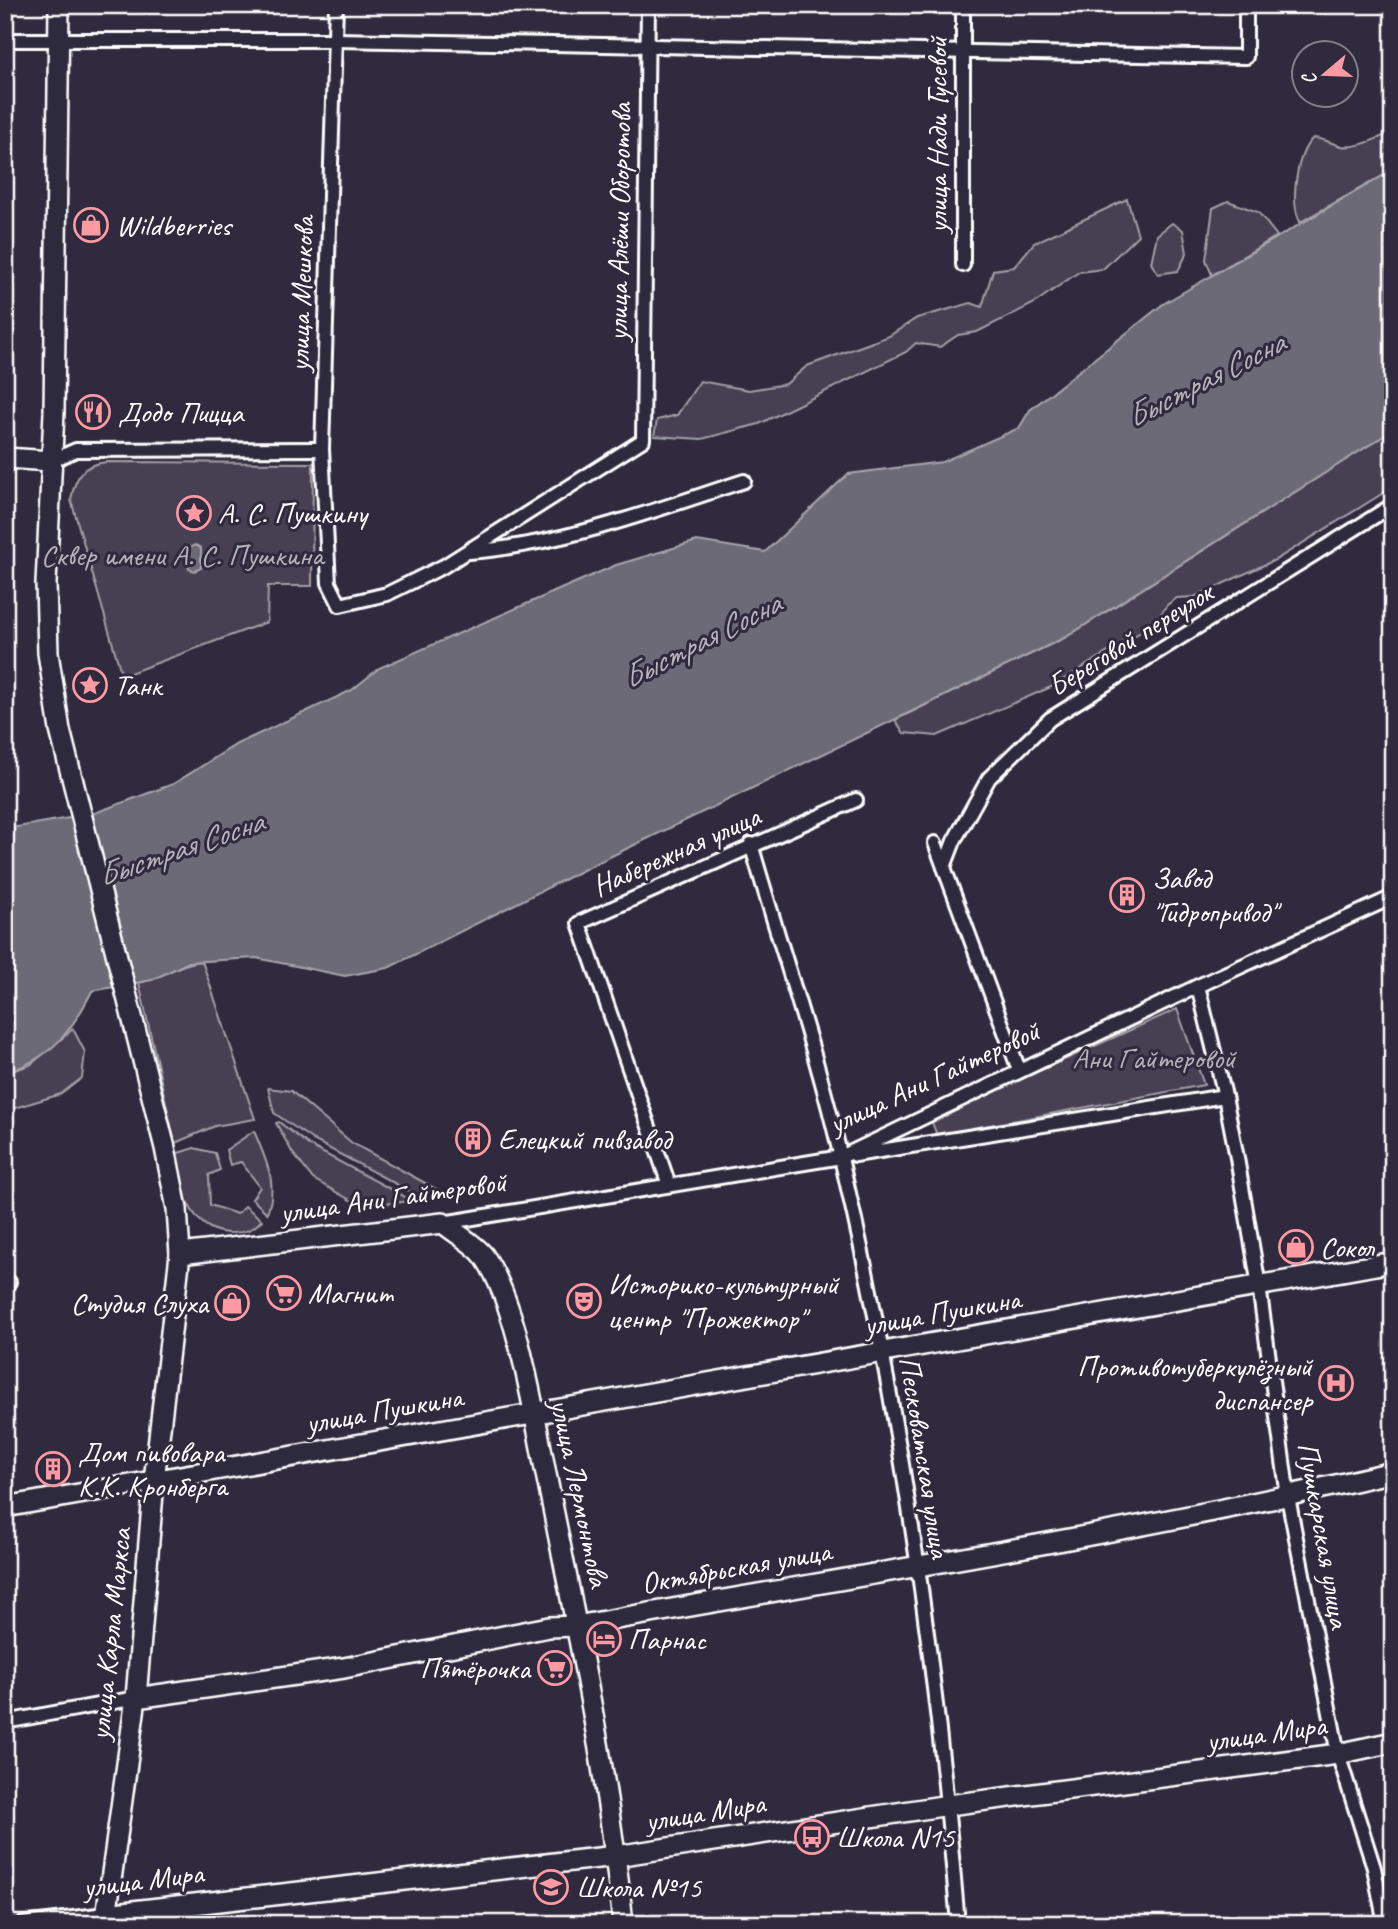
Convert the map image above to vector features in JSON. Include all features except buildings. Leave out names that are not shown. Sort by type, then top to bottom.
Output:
[{"type":"street","name":"улица Карла Маркса","points":[[59,5],[51,460],[46,584],[48,653],[60,730],[163,1141],[177,1209],[180,1254],[154,1481],[136,1698],[105,1919]]},
{"type":"street","name":"улица Мешкова","points":[[336,5],[322,449],[329,583],[340,605],[387,594],[465,553]]},
{"type":"street","name":"улица Алёши Оборотова","points":[[465,553],[643,440],[648,5]]},
{"type":"street","name":"улица Нади Гусевой","points":[[963,5],[963,265]]},
{"type":"street","points":[[5,40],[336,40],[1246,57],[1246,5]]},
{"type":"street","points":[[5,458],[51,460],[76,450],[322,449]]},
{"type":"street","points":[[465,553],[522,546],[638,515],[744,481]]},
{"type":"street","name":"Береговой переулок","points":[[944,867],[954,841],[989,778],[1050,719],[1393,505]]},
{"type":"street","name":"Набережная улица","points":[[669,1185],[579,923],[751,844],[856,800]]},
{"type":"street","points":[[935,843],[1019,1070]]},
{"type":"street","name":"Песковатская улица","points":[[751,844],[841,1157],[881,1353],[916,1566],[948,1805],[958,1924]]},
{"type":"street","name":"улица Ани Гайтеровой","points":[[180,1254],[443,1223],[841,1157],[1019,1070],[1393,897]]},
{"type":"street","name":"Пушкарская улица","points":[[1198,986],[1225,1096],[1259,1286],[1288,1497],[1338,1754],[1374,1868],[1385,1924]]},
{"type":"street","points":[[841,1157],[1225,1096]]},
{"type":"street","name":"улица Лермонтова","points":[[443,1223],[483,1255],[510,1311],[577,1626],[616,1856],[623,1924]]},
{"type":"street","name":"улица Пушкина","points":[[5,1507],[1393,1262]]},
{"type":"street","name":"Октябрьская улица","points":[[5,1722],[136,1698],[344,1668],[549,1627],[577,1626],[916,1566],[1288,1497],[1393,1472]]},
{"type":"street","name":"улица Мира","points":[[23,1924],[105,1919],[616,1856],[948,1805],[1338,1754],[1393,1742]]},
{"type":"green space","points":[[1393,132],[1393,170],[1300,222],[1295,203],[1296,178],[1302,155],[1313,138],[1347,147]]},
{"type":"green space","points":[[1127,199],[1138,235],[1103,269],[1079,272],[1033,304],[977,332],[958,335],[940,347],[916,343],[906,352],[759,424],[702,439],[654,436],[657,420],[677,415],[700,381],[749,390],[786,384],[807,366],[889,336],[917,318],[971,303],[982,307],[993,270],[1014,267],[1034,243]]},
{"type":"green space","points":[[1228,201],[1258,212],[1277,236],[1212,275],[1206,260],[1213,208]]},
{"type":"green space","points":[[1172,223],[1183,230],[1187,253],[1178,271],[1158,274],[1151,263],[1157,235]]},
{"type":"green space","points":[[1393,430],[1393,487],[1277,559],[1194,597],[1177,598],[1167,605],[1155,623],[1051,687],[937,736],[904,733],[895,720],[1066,637]]},
{"type":"green space","name":"Сквер имени А. С. Пушкина","points":[[98,463],[313,463],[312,586],[268,586],[267,622],[122,676],[71,500],[81,473]]},
{"type":"green space","points":[[202,961],[255,1119],[215,1126],[175,1143],[139,983]]},
{"type":"green space","name":"Ани Гайтеровой","points":[[1177,1009],[1204,1085],[937,1135],[931,1120]]},
{"type":"green space","points":[[73,1029],[85,1052],[82,1078],[61,1094],[5,1111],[5,1073],[30,1065]]},
{"type":"green space","points":[[268,1088],[291,1091],[352,1143],[445,1194],[424,1199],[313,1140],[274,1113]]},
{"type":"green space","points":[[279,1122],[310,1146],[413,1201],[361,1206],[313,1179],[292,1152],[276,1123]]},
{"type":"green space","points":[[254,1131],[271,1181],[272,1192],[267,1213],[252,1199],[260,1187],[241,1162],[230,1165],[226,1150]]},
{"type":"green space","points":[[194,1148],[215,1153],[220,1170],[209,1175],[210,1205],[237,1214],[245,1206],[262,1220],[255,1227],[238,1233],[228,1233],[204,1224],[195,1215],[183,1192],[175,1154]]},
{"type":"water","name":"Быстрая Сосна","points":[[1393,170],[1393,430],[1066,637],[595,864],[388,968],[345,976],[256,958],[189,962],[152,980],[92,991],[76,1019],[58,1042],[35,1060],[5,1073],[5,829],[92,814],[173,784],[237,744],[352,690],[379,668],[616,565],[697,541],[765,552],[848,474],[942,462],[1019,428],[1030,410],[1163,304]]},
{"type":"water","points":[[195,545],[201,548],[201,568],[195,571],[189,569],[186,555],[189,548]]},
{"type":"place","name":"Wildberries","points":[[91,225]]},
{"type":"place","name":"Додо Пицца","points":[[93,412]]},
{"type":"place","name":"А. С. Пушкину","points":[[194,513]]},
{"type":"place","name":"Танк","points":[[90,685]]},
{"type":"place","name":"Завод \"Гидропривод\"","points":[[1127,895]]},
{"type":"place","name":"Елецкий пивзавод","points":[[473,1139]]},
{"type":"place","name":"Сокол","points":[[1296,1247]]},
{"type":"place","name":"Магнит","points":[[284,1293]]},
{"type":"place","name":"Историко-культурный центр \"Прожектор\"","points":[[584,1301]]},
{"type":"place","name":"Студия Слуха","points":[[232,1303]]},
{"type":"place","name":"Противотуберкулёзный диспансер","points":[[1336,1383]]},
{"type":"place","name":"Дом пивовара К.К. Кронберга","points":[[53,1469]]},
{"type":"place","name":"Парнас","points":[[604,1639]]},
{"type":"place","name":"Пятёрочка","points":[[555,1668]]},
{"type":"place","name":"Школа N15","points":[[812,1837]]},
{"type":"place","name":"Школа №15","points":[[551,1887]]}]
